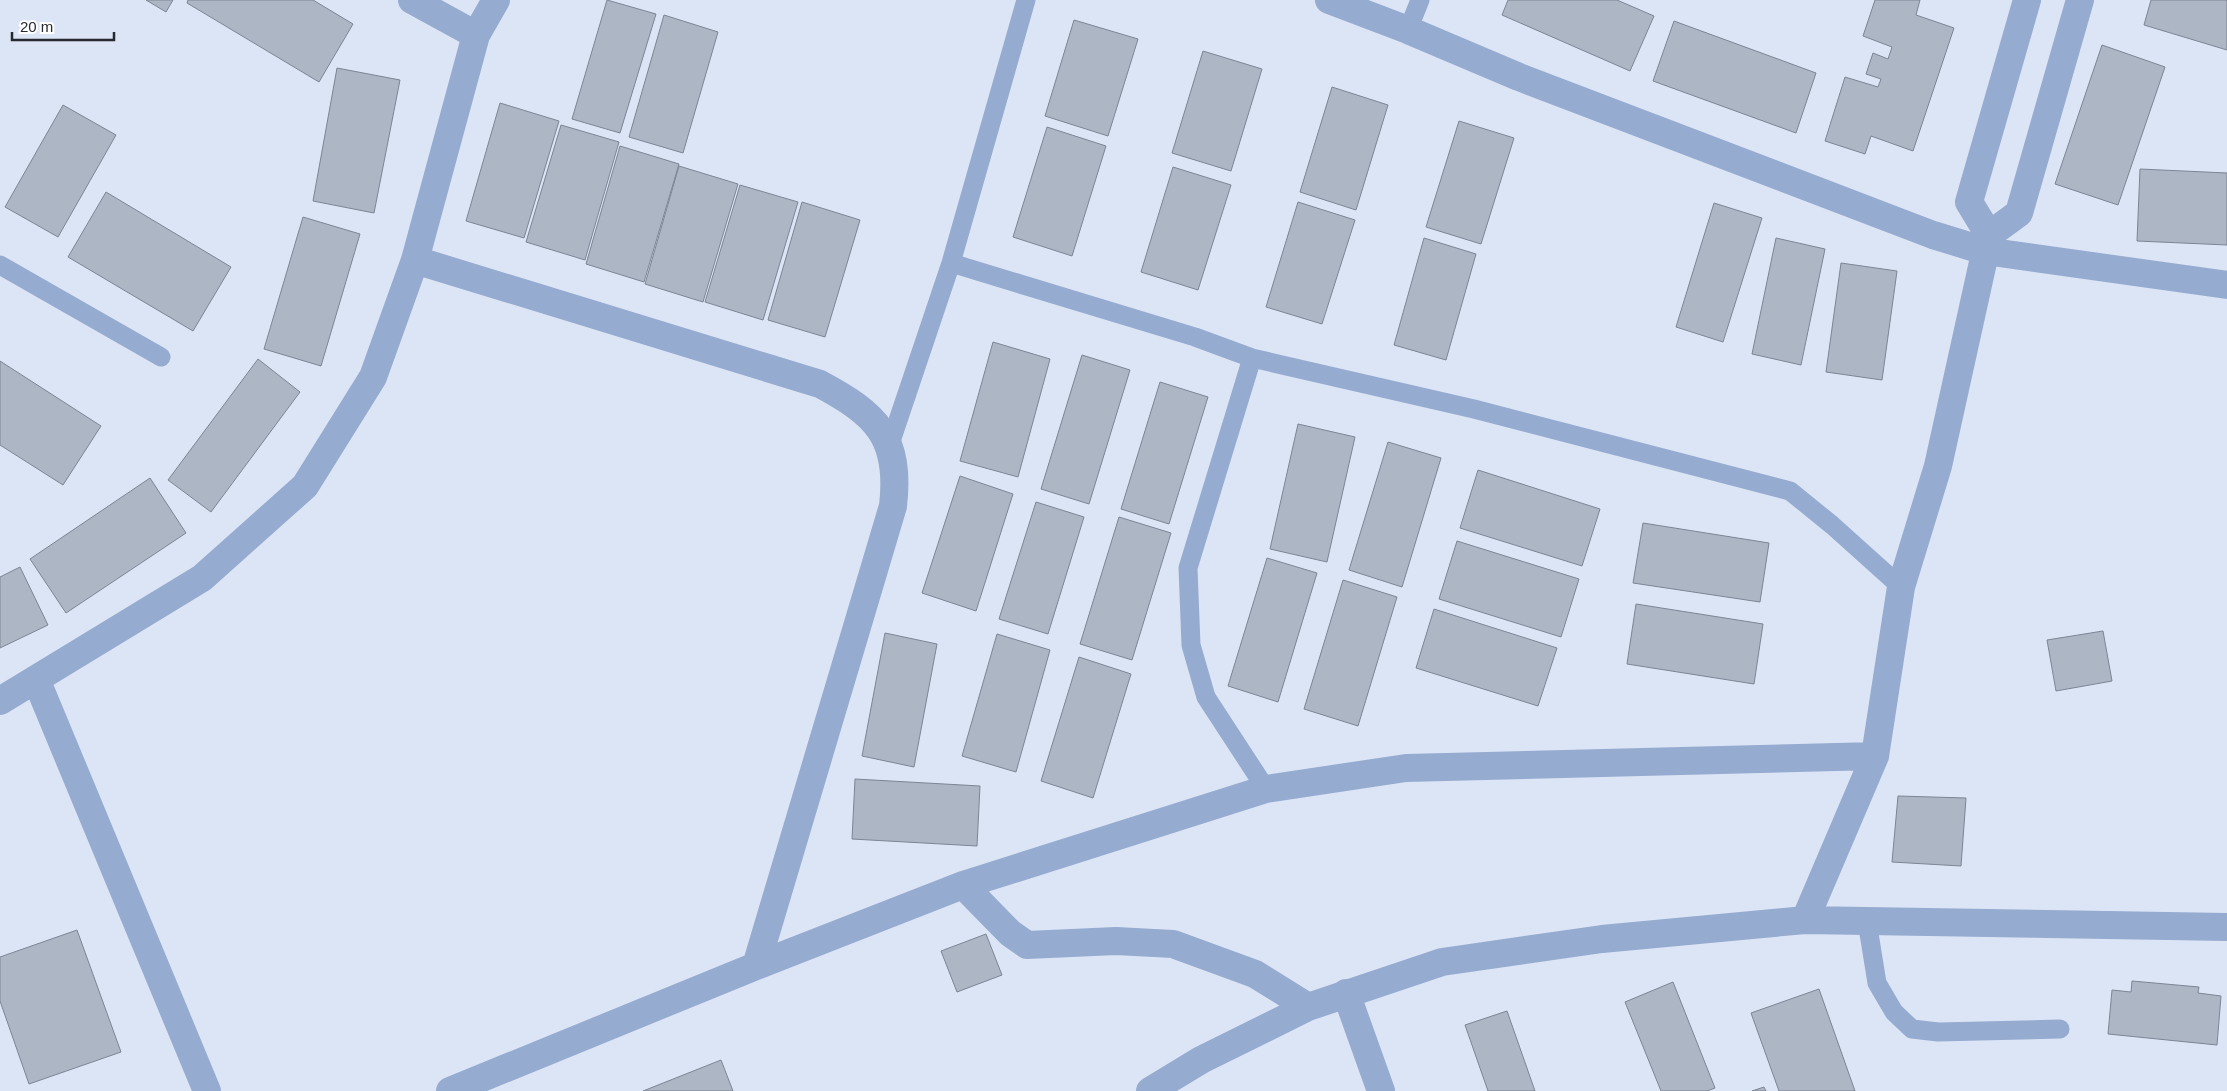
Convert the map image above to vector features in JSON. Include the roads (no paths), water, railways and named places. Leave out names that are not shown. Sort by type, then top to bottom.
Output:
[{"type":"street","points":[[412,0],[476,34]]},
{"type":"street","points":[[0,701],[202,578],[305,486],[373,377],[415,260],[476,34],[496,0]]},
{"type":"street","points":[[1329,0],[1565,94],[1933,236],[1987,243],[2227,285]]},
{"type":"street","points":[[1987,243],[1969,202],[2027,0]]},
{"type":"street","points":[[1805,920],[1875,756],[1901,588],[1938,466],[1987,243],[2019,214],[2080,0]]},
{"type":"street","points":[[415,260],[820,384],[850,400],[874,421],[889,447],[896,481],[893,506],[756,966]]},
{"type":"street","points":[[36,679],[207,1091]]},
{"type":"street","points":[[450,1091],[756,966],[963,885],[1266,788],[1406,768],[1875,756]]},
{"type":"street","points":[[963,885],[1010,933],[1027,945],[1116,941],[1173,944],[1255,974],[1308,1007]]},
{"type":"street","points":[[1150,1091],[1201,1060],[1308,1007],[1442,962],[1602,939],[1805,920],[2227,927]]},
{"type":"street","points":[[1346,993],[1381,1091]]},
{"type":"lane","points":[[889,447],[951,263],[1026,0]]},
{"type":"lane","points":[[1408,30],[1420,0]]},
{"type":"lane","points":[[951,263],[1195,337],[1252,358],[1474,409],[1790,491],[1832,525],[1901,588]]},
{"type":"lane","points":[[0,265],[161,357]]},
{"type":"lane","points":[[1252,358],[1188,568],[1191,645],[1206,697],[1266,788]]},
{"type":"lane","points":[[1867,921],[1877,982],[1894,1012],[1912,1029],[1938,1032],[2060,1029]]}]
